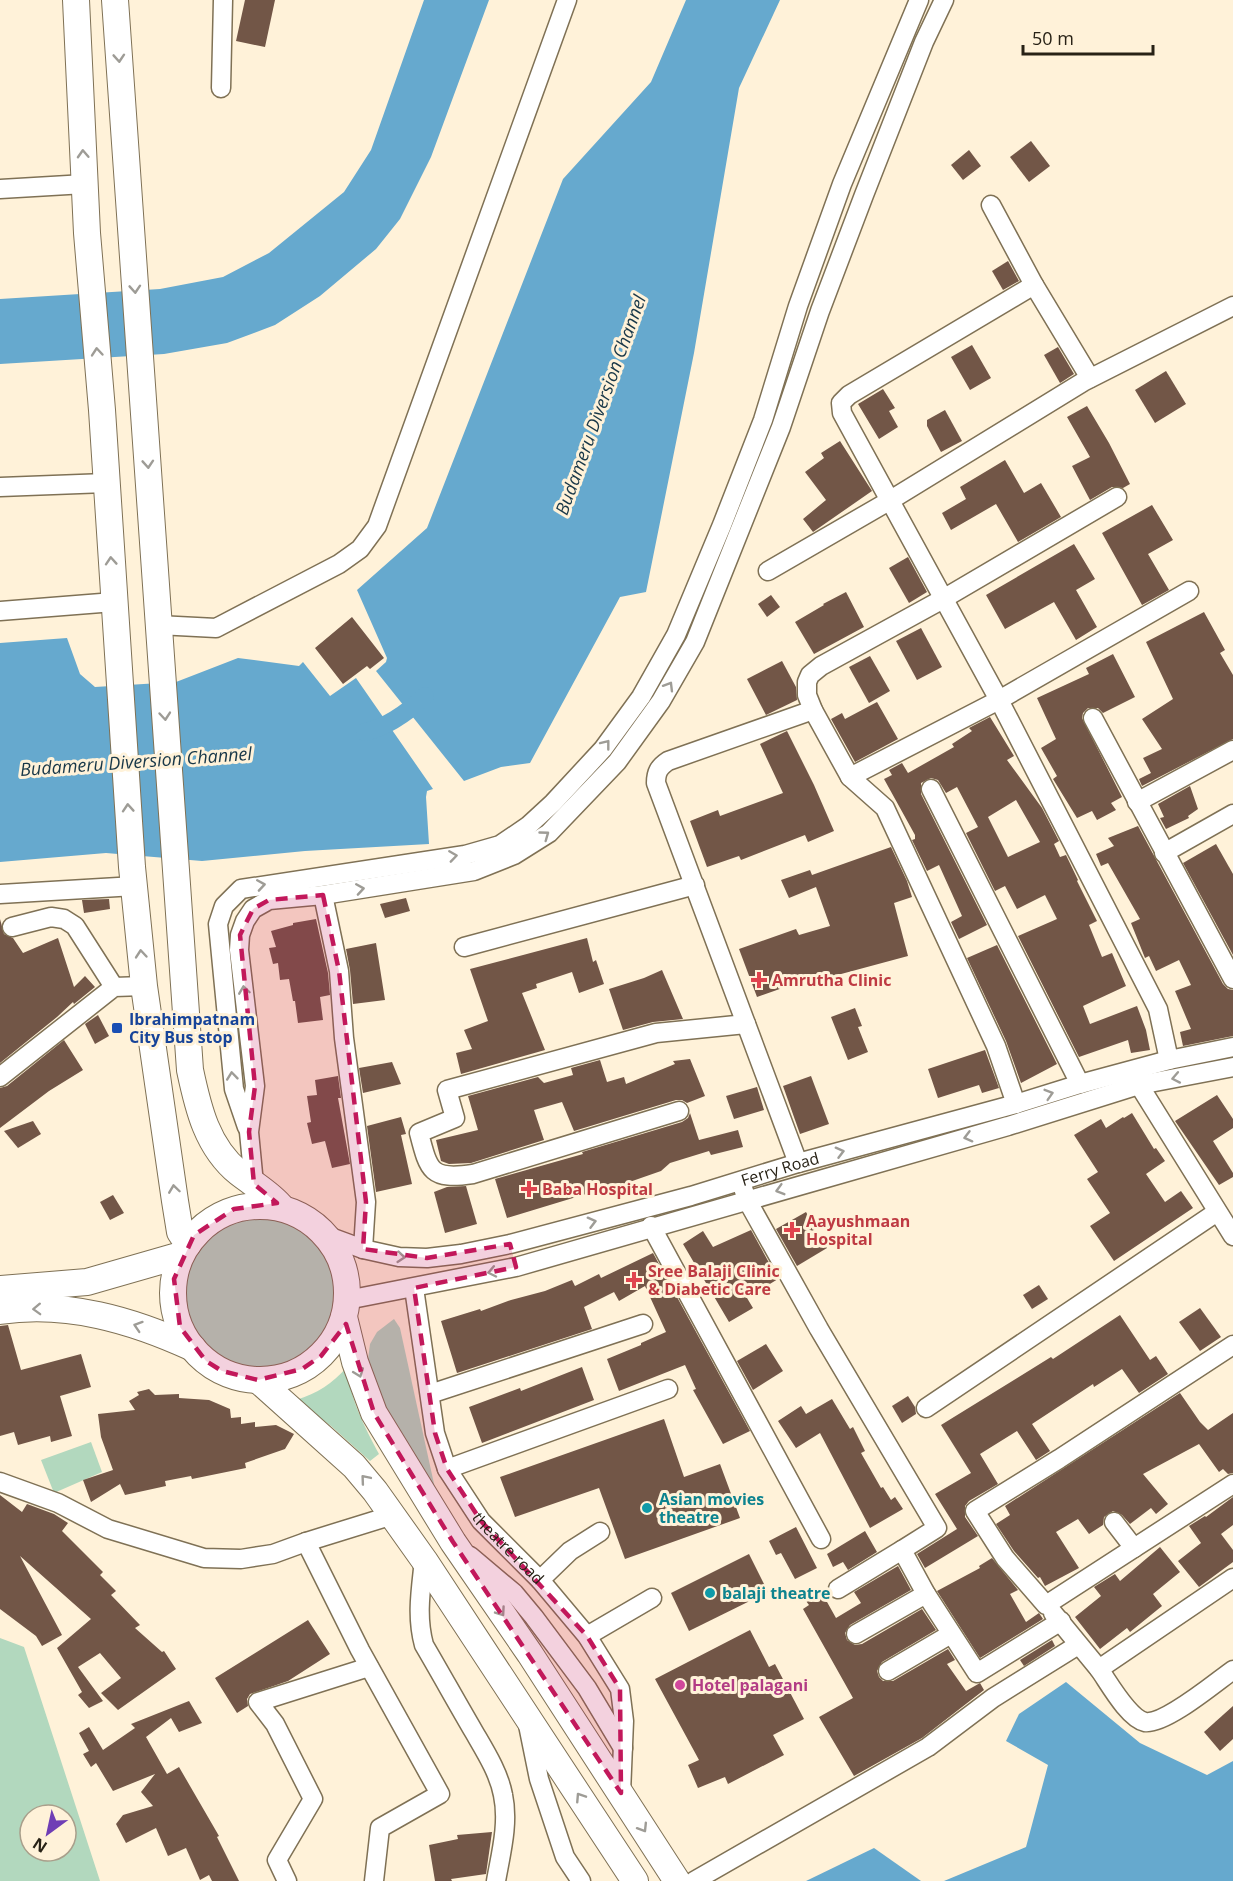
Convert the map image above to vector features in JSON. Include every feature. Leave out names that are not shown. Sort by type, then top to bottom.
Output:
[{"type":"highway","points":[[76,0],[87,233],[102,410],[134,876],[144,986],[184,1250]]},
{"type":"highway","points":[[115,0],[190,1070],[199,1111],[219,1151],[237,1171],[282,1208],[306,1219],[325,1235],[343,1265],[346,1308],[355,1362],[374,1413],[453,1542],[530,1654],[677,1881]]},
{"type":"highway","points":[[282,1208],[258,1206],[234,1209],[213,1220],[194,1235],[184,1250],[174,1279],[173,1303],[180,1327],[193,1348],[206,1361],[222,1371],[239,1377],[258,1380],[281,1378],[302,1369],[321,1356],[335,1338],[346,1308]]},
{"type":"highway","points":[[0,1289],[87,1282],[184,1250]]},
{"type":"highway","points":[[0,1311],[43,1308],[75,1310],[113,1318],[161,1334],[193,1348]]},
{"type":"highway","points":[[258,1380],[354,1466],[393,1515],[635,1881]]},
{"type":"street","points":[[221,88],[223,0]]},
{"type":"street","points":[[158,625],[216,628],[339,564],[360,549],[377,526],[567,0]]},
{"type":"street","points":[[249,1132],[234,1089],[218,924],[224,906],[241,889],[465,855],[500,845],[528,826],[553,803],[603,749],[641,697],[676,635],[763,420],[798,306],[842,184],[919,0]]},
{"type":"street","points":[[254,1184],[249,1132],[255,1086],[238,950],[240,934],[245,921],[253,909],[269,900],[323,895],[474,871],[514,855],[549,834],[617,762],[660,700],[696,642],[781,427],[820,311],[864,195],[924,42],[944,0]]},
{"type":"street","points":[[0,189],[85,184]]},
{"type":"street","points":[[991,205],[1034,285],[1090,378]]},
{"type":"street","points":[[1034,285],[849,396],[841,403],[842,413],[999,700],[1158,1009],[1169,1060]]},
{"type":"street","points":[[768,571],[890,501],[1090,378],[1233,306]]},
{"type":"street","points":[[0,486],[106,483]]},
{"type":"street","points":[[1008,1125],[1010,1106],[996,1047],[885,808],[850,777],[813,710],[807,695],[807,682],[810,675],[821,666],[943,599],[1117,497]]},
{"type":"street","points":[[850,777],[999,700],[1189,591]]},
{"type":"street","points":[[0,611],[114,602]]},
{"type":"street","points":[[798,1163],[656,783],[656,775],[660,766],[668,761],[813,710]]},
{"type":"street","points":[[1093,718],[1233,979]]},
{"type":"street","points":[[1137,802],[1233,750]]},
{"type":"street","points":[[931,789],[1080,1084]]},
{"type":"street","points":[[1164,853],[1233,814]]},
{"type":"street","points":[[0,894],[134,876]]},
{"type":"street","points":[[464,947],[695,885]]},
{"type":"street","points":[[323,895],[339,971],[344,1038],[366,1202],[363,1249]]},
{"type":"street","points":[[12,927],[51,916],[64,919],[75,926],[114,987]]},
{"type":"street","points":[[0,1077],[114,987],[144,986]]},
{"type":"street","points":[[679,1110],[473,1174],[451,1177],[440,1175],[432,1170],[425,1157],[419,1133],[455,1118],[447,1090],[656,1033],[746,1024]]},
{"type":"street","name":"Ferry Road","points":[[346,1308],[414,1288],[516,1267],[651,1226],[1008,1125],[1136,1078],[1169,1060],[1233,1047]]},
{"type":"street","name":"Ferry Road","points":[[325,1235],[363,1249],[399,1257],[427,1258],[461,1254],[510,1244],[691,1196],[798,1163],[1010,1106],[1080,1084],[1233,1067]]},
{"type":"street","points":[[1136,1078],[1233,1236]]},
{"type":"street","points":[[741,1181],[747,1200],[819,1329],[938,1528],[838,1589]]},
{"type":"street","points":[[926,1408],[1217,1212]]},
{"type":"street","points":[[651,1226],[821,1539]]},
{"type":"street","points":[[510,1244],[516,1267]]},
{"type":"street","name":"theatre road","points":[[414,1288],[435,1433],[447,1469],[481,1521],[540,1580],[587,1636],[620,1689],[624,1721],[621,1793]]},
{"type":"street","points":[[430,1394],[643,1324]]},
{"type":"street","points":[[1233,1345],[975,1511],[1005,1558],[1061,1621],[1099,1669],[1125,1707],[1145,1722],[1173,1713],[1233,1670]]},
{"type":"street","points":[[447,1469],[669,1389]]},
{"type":"street","points":[[0,1482],[58,1503],[108,1529],[204,1558],[241,1559],[273,1554],[393,1515]]},
{"type":"street","points":[[1046,1605],[1233,1484]]},
{"type":"street","points":[[1114,1522],[1134,1548]]},
{"type":"street","points":[[540,1580],[570,1551],[600,1532]]},
{"type":"street","points":[[306,1542],[369,1667],[440,1794],[380,1828],[374,1881]]},
{"type":"street","points":[[453,1542],[514,1593],[534,1617],[587,1688],[623,1748]]},
{"type":"street","points":[[902,1550],[926,1594],[977,1673],[1061,1621]]},
{"type":"street","points":[[424,1560],[419,1628],[424,1645],[494,1769],[503,1794],[506,1816],[504,1841],[496,1881]]},
{"type":"street","points":[[1099,1669],[1233,1578]]},
{"type":"street","points":[[856,1634],[926,1594]]},
{"type":"street","points":[[587,1636],[652,1598]]},
{"type":"street","points":[[888,1671],[951,1634]]},
{"type":"street","points":[[694,1881],[928,1746],[993,1698],[1078,1645]]},
{"type":"street","points":[[287,1881],[277,1860],[313,1799],[275,1724],[258,1702],[369,1667]]},
{"type":"street","points":[[526,1714],[543,1790],[565,1857],[581,1881]]},
{"type":"highlighted area","points":[[323,895],[339,971],[366,1202],[363,1249],[427,1258],[510,1244],[516,1267],[414,1288],[435,1433],[447,1469],[481,1521],[587,1636],[620,1689],[621,1793],[453,1542],[374,1413],[346,1324],[321,1356],[302,1369],[258,1380],[222,1371],[206,1361],[180,1327],[174,1279],[194,1235],[234,1209],[277,1203],[254,1184],[249,1132],[255,1086],[240,935],[253,909],[269,900]]},
{"type":"green space","points":[[261,1218],[276,1219],[290,1224],[315,1240],[331,1265],[336,1279],[336,1309],[331,1323],[315,1348],[290,1364],[276,1369],[261,1370],[246,1369],[232,1364],[207,1348],[191,1323],[186,1309],[185,1294],[186,1279],[191,1265],[207,1240],[232,1224],[246,1219]]},
{"type":"green space","points":[[394,1319],[400,1328],[436,1493],[419,1473],[372,1383],[368,1359],[370,1344],[377,1332]]},
{"type":"green space","points":[[347,1367],[354,1401],[379,1454],[370,1461],[331,1426],[296,1400],[324,1387]]},
{"type":"green space","points":[[91,1442],[102,1472],[54,1493],[41,1460]]},
{"type":"green space","points":[[0,1638],[24,1647],[75,1803],[18,1803],[18,1863],[78,1863],[78,1813],[100,1881],[0,1881]]},
{"type":"water","points":[[424,0],[489,0],[431,157],[400,219],[376,249],[320,296],[275,325],[227,343],[164,354],[0,364],[0,299],[160,289],[223,277],[269,253],[344,192],[371,150]]},
{"type":"water","points":[[686,0],[780,0],[739,88],[694,353],[646,592],[620,597],[530,763],[501,767],[464,781],[376,671],[386,662],[387,658],[357,590],[427,528],[563,179],[651,82]]},
{"type":"water","points":[[67,638],[80,674],[95,687],[176,682],[238,658],[299,666],[303,662],[330,696],[356,678],[433,789],[427,791],[426,797],[429,844],[305,851],[202,861],[106,853],[0,862],[0,643]]},
{"type":"water","points":[[1066,1682],[1140,1743],[1207,1775],[1233,1761],[1233,1881],[944,1881],[1026,1847],[1048,1765],[1006,1741],[1019,1714]]},
{"type":"water","points":[[874,1848],[921,1881],[806,1881]]},
{"type":"building","points":[[245,0],[275,0],[265,47],[236,41]]},
{"type":"building","points":[[1031,141],[1050,166],[1029,182],[1010,157]]},
{"type":"building","points":[[969,150],[981,166],[963,180],[951,165]]},
{"type":"building","points":[[1008,261],[1019,281],[1003,290],[992,271]]},
{"type":"building","points":[[972,345],[991,378],[970,390],[951,357]]},
{"type":"building","points":[[1058,347],[1074,374],[1060,383],[1044,355]]},
{"type":"building","points":[[1166,371],[1186,404],[1155,423],[1135,390]]},
{"type":"building","points":[[883,389],[895,408],[889,411],[898,427],[879,439],[858,404]]},
{"type":"building","points":[[1087,406],[1130,484],[1123,488],[1112,487],[1090,500],[1072,466],[1090,457],[1067,417]]},
{"type":"building","points":[[945,410],[962,441],[941,452],[927,426],[927,420]]},
{"type":"building","points":[[840,441],[872,491],[813,532],[803,519],[826,500],[805,472],[824,458],[821,453]]},
{"type":"building","points":[[1005,460],[1024,493],[1041,483],[1061,517],[1018,542],[996,504],[951,530],[942,513],[966,499],[960,487]]},
{"type":"building","points":[[1152,505],[1173,540],[1148,554],[1169,590],[1142,605],[1102,533]]},
{"type":"building","points":[[1074,544],[1095,579],[1076,590],[1097,627],[1076,640],[1054,602],[1005,629],[986,595]]},
{"type":"building","points":[[908,557],[927,592],[909,603],[889,568]]},
{"type":"building","points":[[846,592],[864,627],[814,654],[795,622]]},
{"type":"building","points":[[771,595],[780,607],[767,617],[758,604]]},
{"type":"building","points":[[1204,612],[1225,650],[1220,653],[1233,675],[1233,739],[1142,786],[1139,779],[1151,773],[1143,758],[1162,749],[1142,719],[1173,699],[1146,642]]},
{"type":"building","points":[[352,617],[384,658],[370,669],[367,666],[343,684],[315,648]]},
{"type":"building","points":[[921,628],[942,667],[917,680],[896,641]]},
{"type":"building","points":[[1113,654],[1135,697],[1103,713],[1098,708],[1088,708],[1082,718],[1122,797],[1111,803],[1116,810],[1097,820],[1092,811],[1077,818],[1053,779],[1057,776],[1041,748],[1056,739],[1037,698],[1089,674],[1086,668]]},
{"type":"building","points":[[870,656],[890,691],[869,703],[849,667]]},
{"type":"building","points":[[782,661],[796,687],[797,700],[766,715],[747,679]]},
{"type":"building","points":[[877,702],[898,739],[855,762],[831,719],[842,713],[845,719]]},
{"type":"building","points":[[990,717],[1014,756],[1007,760],[1042,808],[1059,841],[1054,844],[1060,857],[1066,855],[1097,921],[1089,925],[1102,957],[1112,953],[1126,986],[1083,1006],[1090,1024],[1137,1006],[1146,1030],[1150,1050],[1131,1053],[1128,1040],[1079,1057],[1018,936],[1057,919],[1045,895],[1017,909],[1005,886],[995,891],[966,833],[978,827],[957,787],[946,793],[938,780],[931,778],[921,783],[921,794],[987,925],[959,939],[951,922],[962,916],[939,865],[927,871],[912,840],[915,839],[915,835],[884,779],[892,775],[889,770],[902,763],[908,773],[954,747],[952,744],[972,731],[969,728]],"holes":[[[1016,800],[1040,842],[1008,857],[988,817]]]},
{"type":"building","points":[[787,731],[834,831],[808,842],[805,835],[741,860],[739,856],[707,867],[690,821],[718,810],[720,816],[783,793],[760,744]]},
{"type":"building","points":[[1190,786],[1198,809],[1188,816],[1189,818],[1166,829],[1160,818],[1164,817],[1158,804]]},
{"type":"building","points":[[1138,826],[1223,984],[1233,990],[1233,1036],[1183,1046],[1180,1032],[1191,1029],[1175,991],[1191,985],[1179,960],[1156,971],[1149,956],[1145,958],[1131,923],[1140,919],[1108,863],[1101,866],[1096,854],[1114,846],[1108,838]]},
{"type":"building","points":[[1216,844],[1233,874],[1233,955],[1183,863]]},
{"type":"building","points":[[891,847],[912,897],[894,903],[908,956],[830,977],[828,972],[757,997],[739,949],[796,929],[799,935],[830,926],[816,887],[789,898],[781,880],[810,870],[812,875]]},
{"type":"building","points":[[406,898],[410,911],[385,918],[380,904]]},
{"type":"building","points":[[109,899],[110,909],[84,913],[82,900]]},
{"type":"building","points":[[0,919],[4,934],[13,938],[23,953],[58,938],[74,987],[85,976],[95,987],[74,1004],[73,1002],[0,1063]]},
{"type":"building","points":[[316,919],[328,973],[330,995],[320,997],[323,1020],[298,1023],[289,979],[280,980],[278,963],[273,964],[269,948],[276,947],[271,931],[293,925],[293,923]]},
{"type":"building","points":[[587,938],[593,962],[596,960],[604,984],[579,993],[572,972],[536,984],[537,988],[522,993],[545,1050],[461,1074],[456,1053],[472,1049],[464,1030],[488,1021],[470,969]]},
{"type":"building","points":[[376,943],[385,1000],[353,1004],[346,949]]},
{"type":"building","points":[[997,945],[1057,1064],[1021,1083],[1006,1041],[967,958]]},
{"type":"building","points":[[662,970],[683,1019],[653,1022],[623,1030],[609,989]]},
{"type":"building","points":[[855,1008],[862,1026],[858,1027],[868,1052],[848,1060],[831,1017]]},
{"type":"building","points":[[98,1015],[109,1036],[95,1044],[85,1024]]},
{"type":"building","points":[[64,1040],[83,1070],[49,1091],[0,1128],[0,1088],[7,1086]]},
{"type":"building","points":[[985,1050],[999,1088],[982,1093],[979,1085],[938,1098],[928,1069]]},
{"type":"building","points":[[690,1059],[705,1096],[687,1103],[676,1100],[574,1131],[562,1102],[534,1110],[544,1140],[471,1163],[449,1164],[441,1161],[436,1140],[478,1130],[468,1096],[538,1077],[544,1083],[573,1075],[571,1068],[600,1060],[607,1082],[624,1077],[626,1084],[675,1064],[673,1061]]},
{"type":"building","points":[[392,1062],[401,1084],[363,1093],[359,1068]]},
{"type":"building","points":[[338,1076],[341,1098],[338,1098],[350,1164],[332,1168],[325,1141],[312,1144],[307,1123],[311,1122],[307,1096],[317,1095],[315,1080]]},
{"type":"building","points":[[811,1076],[829,1124],[800,1134],[783,1086]]},
{"type":"building","points":[[757,1087],[764,1110],[734,1119],[726,1096]]},
{"type":"building","points":[[1217,1095],[1233,1119],[1233,1128],[1213,1141],[1233,1173],[1233,1177],[1219,1185],[1175,1121]]},
{"type":"building","points":[[690,1113],[699,1140],[738,1130],[743,1147],[711,1155],[709,1151],[670,1163],[661,1171],[618,1186],[619,1184],[507,1218],[495,1179],[682,1122],[688,1118]]},
{"type":"building","points":[[1132,1113],[1154,1149],[1156,1148],[1165,1161],[1146,1174],[1165,1202],[1181,1191],[1193,1208],[1114,1261],[1090,1226],[1110,1213],[1087,1179],[1098,1172],[1074,1135],[1101,1119],[1106,1128]]},
{"type":"building","points":[[401,1117],[406,1134],[401,1135],[412,1184],[376,1192],[367,1126]]},
{"type":"building","points":[[33,1121],[41,1134],[18,1148],[4,1131]]},
{"type":"building","points":[[466,1186],[477,1224],[445,1233],[434,1192],[447,1187]]},
{"type":"building","points":[[113,1195],[124,1213],[110,1220],[100,1202]]},
{"type":"building","points":[[806,1212],[827,1248],[797,1266],[776,1229]]},
{"type":"building","points":[[751,1230],[778,1279],[747,1298],[753,1308],[729,1322],[683,1244],[703,1231],[713,1247]]},
{"type":"building","points":[[653,1253],[750,1431],[723,1444],[693,1390],[696,1389],[685,1365],[619,1391],[607,1359],[666,1332],[645,1286],[619,1301],[614,1292],[584,1307],[592,1329],[457,1373],[441,1321],[545,1291],[572,1280],[575,1286],[599,1274],[601,1278]]},
{"type":"building","points":[[1039,1285],[1048,1299],[1032,1309],[1023,1295]]},
{"type":"building","points":[[1200,1308],[1221,1337],[1200,1351],[1179,1322]]},
{"type":"building","points":[[1120,1315],[1150,1360],[1156,1356],[1168,1374],[1139,1393],[1122,1369],[1094,1387],[1093,1384],[1032,1424],[1050,1451],[1036,1460],[1017,1431],[980,1454],[998,1484],[969,1501],[965,1506],[965,1517],[978,1536],[925,1568],[917,1554],[957,1529],[935,1494],[971,1473],[941,1425],[1051,1357],[1053,1359]]},
{"type":"building","points":[[8,1325],[21,1370],[81,1354],[91,1387],[60,1396],[72,1436],[51,1442],[50,1436],[18,1445],[14,1432],[0,1436],[0,1326]]},
{"type":"building","points":[[766,1344],[783,1371],[753,1390],[737,1361]]},
{"type":"building","points":[[582,1367],[594,1400],[482,1443],[469,1407],[520,1388],[521,1391]]},
{"type":"building","points":[[149,1389],[155,1395],[179,1394],[179,1398],[209,1400],[230,1409],[231,1418],[241,1417],[241,1424],[255,1422],[255,1427],[276,1425],[294,1434],[285,1449],[245,1463],[246,1468],[192,1479],[191,1476],[165,1481],[166,1486],[125,1495],[120,1484],[91,1502],[83,1480],[113,1470],[101,1437],[98,1414],[135,1410],[129,1401],[139,1395],[137,1392]]},
{"type":"building","points":[[1180,1393],[1208,1430],[1233,1413],[1233,1473],[1228,1474],[1223,1469],[1219,1472],[1199,1444],[1143,1474],[1168,1504],[1156,1514],[1151,1508],[1130,1524],[1122,1515],[1113,1511],[1104,1517],[1103,1525],[1089,1534],[1078,1519],[1056,1532],[1079,1568],[1045,1586],[1040,1577],[1038,1578],[1014,1551],[996,1524],[1010,1515],[1005,1506]]},
{"type":"building","points":[[908,1396],[915,1407],[916,1414],[902,1423],[892,1406]]},
{"type":"building","points":[[832,1399],[850,1429],[853,1427],[865,1451],[861,1453],[881,1488],[883,1487],[891,1500],[895,1497],[903,1509],[870,1528],[820,1433],[796,1448],[778,1421],[801,1406],[806,1414]]},
{"type":"building","points":[[664,1419],[684,1477],[720,1464],[740,1518],[625,1559],[599,1488],[515,1517],[500,1477]]},
{"type":"building","points":[[0,1495],[22,1512],[27,1504],[54,1514],[68,1523],[62,1531],[103,1572],[100,1575],[116,1591],[111,1595],[140,1625],[135,1628],[162,1652],[164,1651],[176,1669],[118,1710],[101,1693],[121,1678],[100,1653],[78,1667],[103,1701],[89,1708],[78,1695],[82,1692],[57,1648],[91,1619],[20,1556],[62,1635],[42,1646],[36,1636],[0,1609]]},
{"type":"building","points":[[1233,1497],[1233,1525],[1221,1534],[1233,1550],[1233,1562],[1199,1587],[1178,1561],[1201,1543],[1189,1526],[1206,1517]]},
{"type":"building","points":[[796,1527],[817,1568],[795,1579],[781,1553],[776,1555],[769,1541]]},
{"type":"building","points":[[865,1531],[877,1552],[848,1570],[843,1562],[833,1567],[827,1554]]},
{"type":"building","points":[[1160,1547],[1180,1572],[1153,1594],[1162,1606],[1130,1632],[1127,1628],[1100,1649],[1075,1617],[1101,1596],[1094,1587],[1115,1574],[1120,1581]]},
{"type":"building","points":[[749,1554],[768,1592],[689,1631],[671,1593]]},
{"type":"building","points":[[992,1558],[1018,1590],[1010,1594],[1026,1622],[1039,1613],[1043,1619],[980,1658],[937,1591],[980,1568],[979,1566]]},
{"type":"building","points":[[898,1566],[911,1590],[850,1625],[845,1633],[847,1640],[855,1645],[862,1644],[922,1609],[936,1630],[882,1662],[877,1671],[879,1677],[883,1681],[893,1681],[948,1649],[955,1660],[947,1664],[966,1691],[980,1683],[984,1690],[922,1738],[854,1776],[819,1717],[853,1698],[803,1609],[809,1605],[806,1601],[822,1593],[836,1618],[861,1603],[854,1592]]},
{"type":"building","points":[[308,1620],[330,1654],[288,1681],[250,1694],[247,1699],[248,1706],[237,1713],[215,1678]]},
{"type":"building","points":[[750,1630],[769,1667],[775,1664],[804,1719],[773,1735],[784,1755],[728,1784],[725,1777],[698,1788],[688,1765],[699,1760],[655,1679]]},
{"type":"building","points":[[1052,1640],[1055,1646],[1024,1666],[1020,1660]]},
{"type":"building","points":[[189,1701],[202,1723],[179,1732],[171,1718],[146,1737],[167,1774],[179,1767],[219,1836],[217,1837],[239,1881],[212,1881],[209,1875],[200,1880],[186,1848],[168,1856],[156,1828],[126,1843],[116,1824],[123,1815],[153,1806],[141,1792],[155,1774],[113,1791],[96,1763],[91,1767],[83,1754],[89,1751],[79,1733],[89,1727],[103,1750],[135,1728],[131,1724]]},
{"type":"building","points":[[1233,1706],[1233,1739],[1220,1751],[1204,1732]]},
{"type":"building","points":[[492,1832],[486,1874],[451,1879],[452,1881],[435,1881],[429,1845],[458,1839],[457,1835]]},
{"type":"waterway","name":"Budameru Diversion Channel","points":[[365,732],[397,718],[425,696]]},
{"type":"place","name":"Amrutha Clinic","points":[[759,980]]},
{"type":"place","name":"Ibrahimpatnam City Bus stop","points":[[117,1028]]},
{"type":"place","name":"Baba Hospital","points":[[529,1189]]},
{"type":"place","name":"Aayushmaan Hospital","points":[[792,1230]]},
{"type":"place","name":"Sree Balaji Clinic & Diabetic Care","points":[[634,1280]]},
{"type":"place","name":"Asian movies theatre","points":[[647,1508]]},
{"type":"place","name":"balaji theatre","points":[[710,1593]]},
{"type":"place","name":"Hotel palagani","points":[[680,1685]]}]
